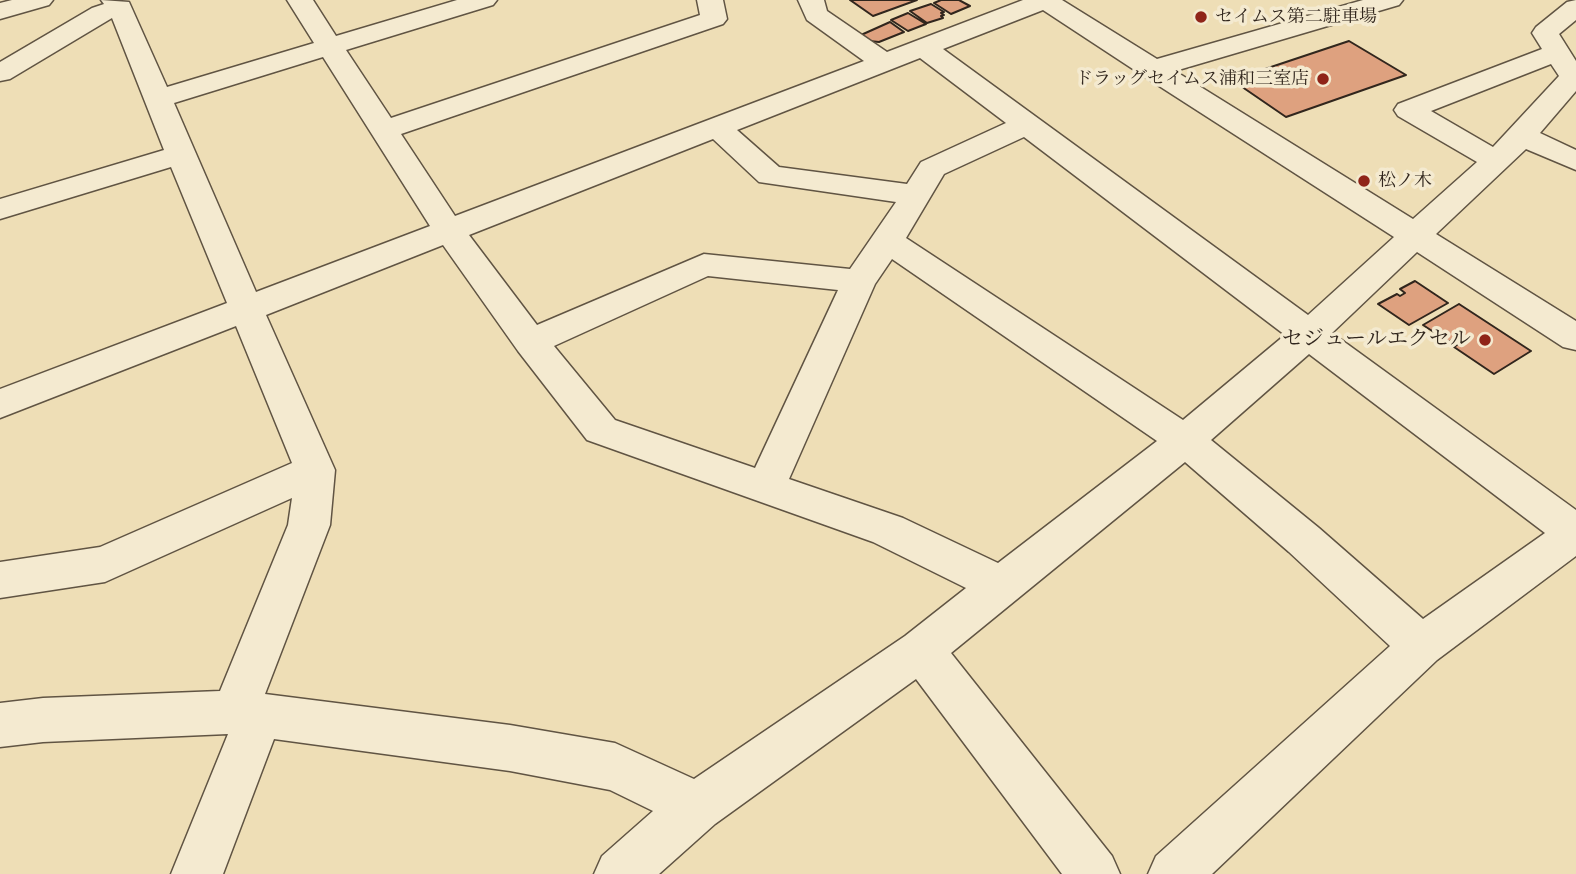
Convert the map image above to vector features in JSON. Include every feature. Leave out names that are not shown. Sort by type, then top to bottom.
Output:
[{"type":"street","points":[[0,11],[40,0]]},
{"type":"street","points":[[300,0],[449,230],[531,342],[601,430],[888,530],[1001,585]]},
{"type":"street","points":[[157,99],[484,0]]},
{"type":"street","points":[[385,130],[714,19],[710,0]]},
{"type":"street","points":[[811,0],[816,15],[885,63]]},
{"type":"street","points":[[0,404],[1046,0],[1576,338]]},
{"type":"street","points":[[1152,69],[1390,0]]},
{"type":"street","points":[[0,73],[117,4],[315,470],[309,525],[197,874]]},
{"type":"street","points":[[1569,69],[1545,33],[1576,7]]},
{"type":"street","points":[[924,48],[1576,533],[1422,646],[1174,874]]},
{"type":"street","points":[[620,874],[698,806],[921,650],[1185,440],[1309,334],[1508,148],[1569,69]]},
{"type":"street","points":[[1569,69],[1408,110],[1508,148],[1576,161]]},
{"type":"street","points":[[765,489],[859,281],[888,241],[932,168],[1025,125]]},
{"type":"street","points":[[717,127],[770,175],[915,195]]},
{"type":"street","points":[[0,209],[181,155]]},
{"type":"street","points":[[888,241],[1185,440],[1304,540],[1422,646]]},
{"type":"street","points":[[531,342],[704,265],[859,281]]},
{"type":"street","points":[[0,580],[105,564],[315,470]]},
{"type":"street","points":[[921,650],[1094,874]]},
{"type":"street","points":[[0,725],[43,720],[247,714],[510,748],[615,767],[698,806]]},
{"type":"building","points":[[850,0],[917,0],[873,16]]},
{"type":"building","points":[[941,0],[959,0],[970,6],[951,14],[934,3]]},
{"type":"building","points":[[931,4],[944,12],[941,13],[943,18],[927,23],[910,11]]},
{"type":"building","points":[[908,13],[926,24],[908,31],[891,20]]},
{"type":"building","points":[[890,22],[904,32],[879,42],[869,41],[861,35]]},
{"type":"building","points":[[1349,41],[1406,75],[1286,117],[1232,80]]},
{"type":"building","points":[[1415,281],[1448,303],[1409,325],[1378,304],[1405,293],[1400,289]]},
{"type":"building","name":"セジュールエクセル","points":[[1459,304],[1531,351],[1494,374],[1454,347],[1460,343],[1453,339],[1449,342],[1423,325]]},
{"type":"place","name":"セイムス第二駐車場","points":[[1201,17]]},
{"type":"place","name":"ドラッグセイムス浦和三室店","points":[[1323,79]]},
{"type":"place","name":"松ノ木","points":[[1364,181]]},
{"type":"place","name":"セジュールエクセル","points":[[1485,340]]}]
